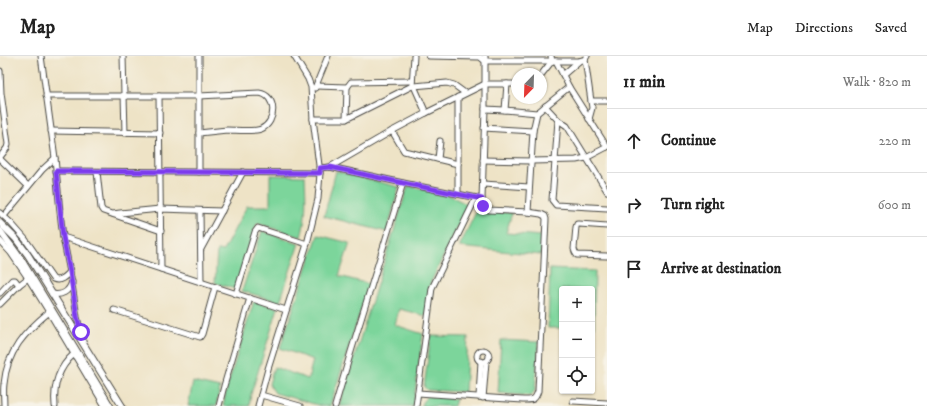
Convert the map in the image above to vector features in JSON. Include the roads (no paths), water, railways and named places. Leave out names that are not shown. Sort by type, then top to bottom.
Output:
[{"type":"main road","points":[[0,223],[16,239],[28,255],[122,406]]},
{"type":"main road","points":[[0,231],[22,261],[110,406]]},
{"type":"street","points":[[41,56],[55,158],[63,237],[72,281],[77,317],[85,346]]},
{"type":"street","points":[[123,56],[125,96],[124,132]]},
{"type":"street","points":[[199,56],[199,172]]},
{"type":"street","points":[[258,406],[317,206],[320,171],[313,119],[311,87],[308,79],[294,56]]},
{"type":"street","points":[[312,96],[328,56]]},
{"type":"street","points":[[414,56],[412,84],[426,113]]},
{"type":"street","points":[[429,56],[579,61]]},
{"type":"street","points":[[416,406],[432,288],[479,199],[483,184],[485,84],[483,57]]},
{"type":"street","points":[[563,75],[579,61],[586,58],[592,112],[589,119]]},
{"type":"street","points":[[547,68],[553,60]]},
{"type":"street","points":[[483,160],[576,160],[586,158],[607,147],[553,60]]},
{"type":"street","points":[[0,71],[0,93],[8,144],[0,158],[28,186]]},
{"type":"street","points":[[346,119],[347,86],[351,82],[412,84],[447,83],[454,85],[465,93]]},
{"type":"street","points":[[313,119],[346,119],[412,84]]},
{"type":"street","points":[[56,171],[320,171],[330,167],[392,131],[458,96],[485,84],[511,84]]},
{"type":"street","points":[[505,110],[507,84]]},
{"type":"street","points":[[316,86],[347,86]]},
{"type":"street","points":[[528,212],[533,131],[537,113],[569,87]]},
{"type":"street","points":[[46,96],[199,96],[264,94],[272,105],[272,116],[267,124],[261,129],[199,133]]},
{"type":"street","points":[[159,96],[161,269]]},
{"type":"street","points":[[458,96],[458,194]]},
{"type":"street","points":[[591,101],[607,101]]},
{"type":"street","points":[[545,106],[566,126],[607,191]]},
{"type":"street","points":[[485,108],[537,113]]},
{"type":"street","points":[[558,120],[552,200],[556,205],[607,208]]},
{"type":"street","points":[[484,128],[533,131]]},
{"type":"street","points":[[51,131],[160,133]]},
{"type":"street","points":[[392,131],[404,151],[458,164]]},
{"type":"street","points":[[438,159],[440,141]]},
{"type":"street","points":[[55,158],[2,215],[25,239],[53,279],[61,279],[70,272]]},
{"type":"street","points":[[330,167],[479,199],[486,209],[528,212],[545,216],[538,391],[535,399],[418,393]]},
{"type":"street","points":[[97,172],[102,210],[161,231]]},
{"type":"street","points":[[201,249],[243,172]]},
{"type":"street","points":[[335,406],[403,183]]},
{"type":"street","points":[[483,184],[529,187]]},
{"type":"street","points":[[113,214],[160,209],[222,211]]},
{"type":"street","points":[[200,211],[201,282]]},
{"type":"street","points":[[607,226],[577,224],[574,249],[577,255],[607,256]]},
{"type":"street","points":[[236,294],[255,232],[258,228],[307,244]]},
{"type":"street","points":[[63,237],[286,310]]},
{"type":"street","points":[[0,240],[28,278],[105,406]]},
{"type":"street","points":[[0,304],[28,278]]},
{"type":"street","points":[[0,293],[12,280],[15,280],[20,285]]},
{"type":"street","points":[[52,294],[59,294],[66,291],[71,286],[72,281]]},
{"type":"street","points":[[114,310],[200,337],[215,287]]},
{"type":"street","points":[[220,406],[224,386],[250,298]]},
{"type":"street","points":[[4,406],[6,370],[15,348],[28,330],[49,312]]},
{"type":"street","points":[[55,406],[54,395],[58,378],[66,361],[74,354]]},
{"type":"street","points":[[481,397],[483,362]]},
{"type":"street","points":[[261,395],[300,406]]},
{"type":"street","points":[[573,401],[607,403]]}]
